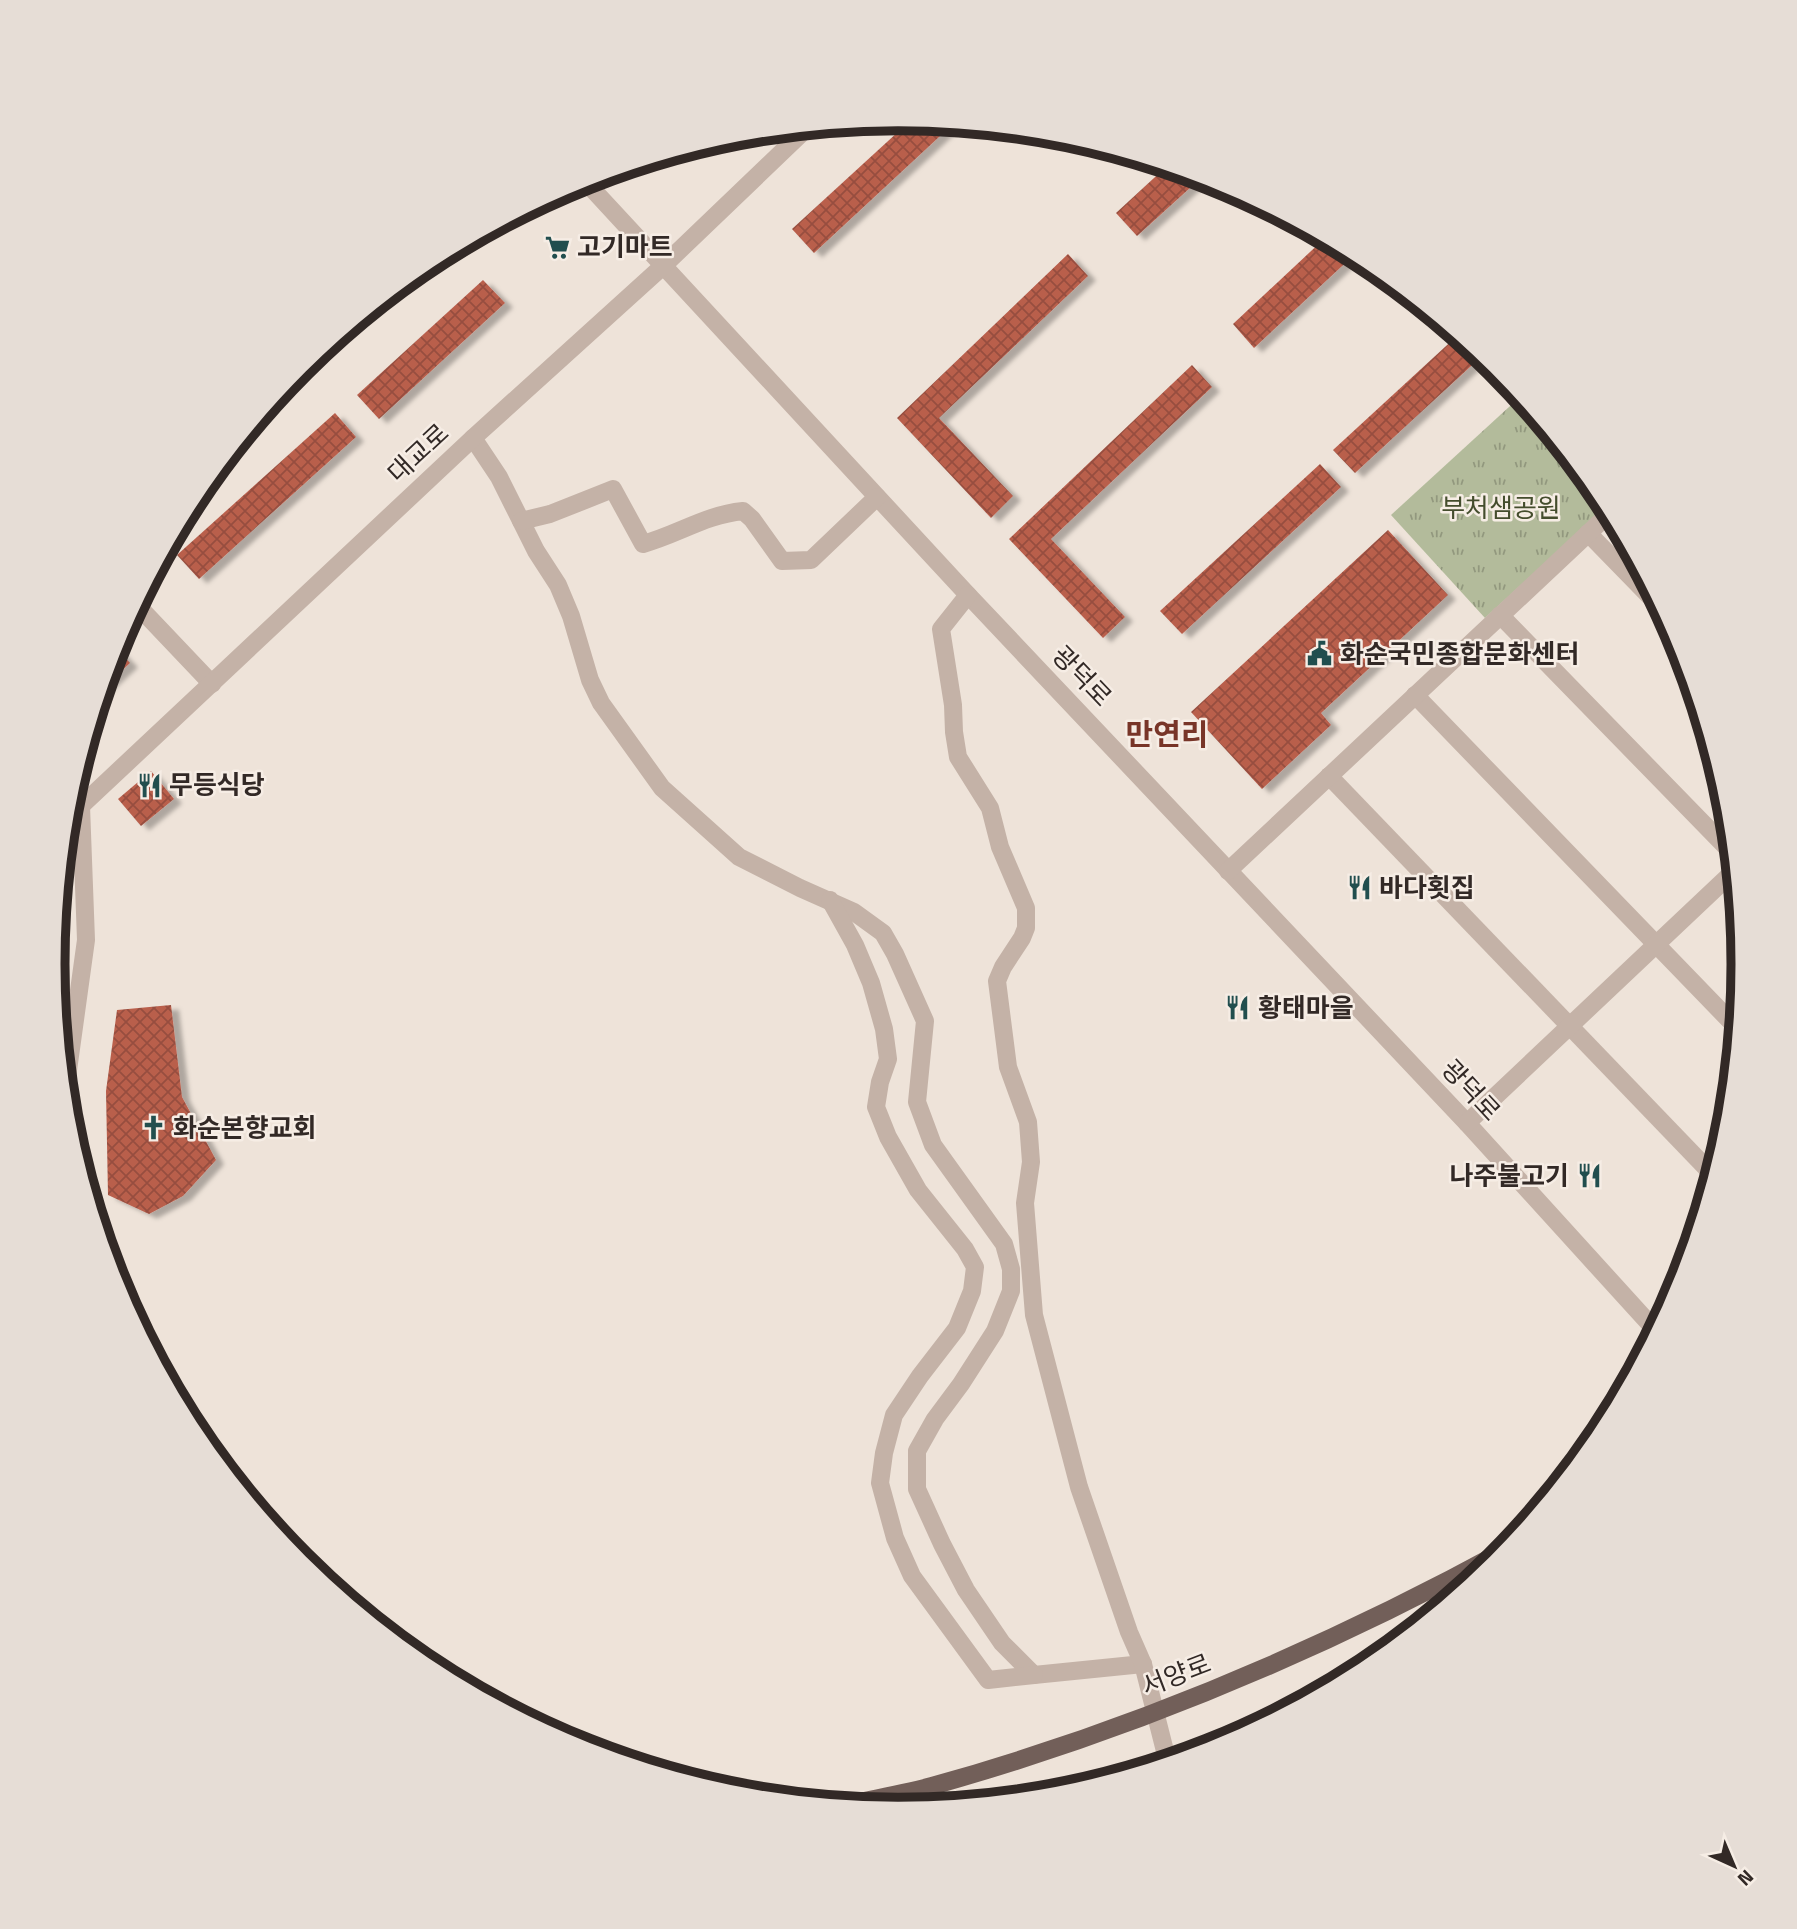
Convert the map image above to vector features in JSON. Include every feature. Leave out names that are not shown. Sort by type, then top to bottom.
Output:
[{"type":"main road","name":"서양로","points":[[879,1797],[930,1786],[1065,1746],[1154,1712],[1251,1674],[1477,1564]]},
{"type":"street","name":"대교로","points":[[81,806],[797,137]]},
{"type":"street","name":"광덕로","points":[[592,189],[968,595],[1467,1123],[1650,1324]]},
{"type":"street","points":[[473,438],[499,477],[558,585],[572,616],[590,680],[601,703],[662,788],[739,857],[854,912],[883,933],[895,954],[925,1021],[917,1102],[933,1145],[1004,1244],[1011,1269],[1011,1291],[995,1331],[935,1419],[918,1451],[917,1489],[966,1590],[1002,1643],[1034,1675]]},
{"type":"street","points":[[521,521],[550,514],[613,489],[643,544],[670,537],[711,516],[743,511],[752,519],[782,561],[811,560],[877,496]]},
{"type":"street","points":[[1228,871],[1603,519]]},
{"type":"street","points":[[1588,533],[1642,588]]},
{"type":"street","points":[[968,595],[941,629],[958,757],[990,808],[1000,847],[1026,908],[1026,928],[997,981],[1008,1067],[1028,1122],[1031,1162],[1025,1203],[1034,1315],[1079,1487],[1129,1632],[1143,1664],[1166,1754]]},
{"type":"street","points":[[144,612],[212,684]]},
{"type":"street","points":[[1500,615],[1723,844]]},
{"type":"street","points":[[1415,695],[1730,1020]]},
{"type":"street","points":[[1329,776],[1707,1168]]},
{"type":"street","points":[[70,1054],[86,940],[81,806]]},
{"type":"street","points":[[1467,1123],[1727,878]]},
{"type":"street","points":[[830,900],[855,944],[871,983],[884,1029],[888,1059],[880,1082],[876,1107],[918,1190],[965,1249],[975,1267],[972,1291],[957,1328],[894,1415],[884,1453],[880,1483],[895,1538],[912,1576],[988,1680],[1143,1664]]},
{"type":"green space","name":"부처샘공원","points":[[1514,403],[1560,457],[1599,513],[1485,618],[1391,515]]},
{"type":"building","points":[[899,131],[944,133],[814,253],[792,229]]},
{"type":"building","points":[[1160,173],[1193,185],[1137,236],[1116,213]]},
{"type":"building","points":[[1318,244],[1347,262],[1254,348],[1233,324]]},
{"type":"building","points":[[1068,254],[1088,276],[939,418],[1013,496],[991,518],[897,418]]},
{"type":"building","points":[[483,280],[505,303],[379,419],[357,395]]},
{"type":"building","points":[[1451,341],[1475,363],[1355,473],[1333,450]]},
{"type":"building","points":[[1192,365],[1212,387],[1051,539],[1125,617],[1103,638],[1009,539]]},
{"type":"building","points":[[335,413],[356,437],[199,579],[177,555]]},
{"type":"building","points":[[1320,464],[1341,487],[1182,634],[1160,611]]},
{"type":"building","name":"화순국민종합문화센터","points":[[1388,530],[1448,595],[1321,713],[1331,725],[1262,789],[1191,712]]},
{"type":"building","points":[[124,656],[130,663],[117,675]]},
{"type":"building","name":"무등식당","points":[[151,771],[174,799],[141,826],[118,799]]},
{"type":"building","name":"화순본향교회","points":[[171,1005],[182,1097],[216,1160],[183,1196],[149,1214],[108,1195],[106,1091],[117,1010]]},
{"type":"place","name":"고기마트","points":[[557,247]]},
{"type":"place","name":"화순국민종합문화센터","points":[[1320,654]]},
{"type":"place","name":"무등식당","points":[[149,785]]},
{"type":"place","name":"바다횟집","points":[[1359,888]]},
{"type":"place","name":"황태마을","points":[[1238,1008]]},
{"type":"place","name":"화순본향교회","points":[[153,1128]]},
{"type":"place","name":"나주불고기","points":[[1589,1176]]},
{"type":"district","name":"만연리","points":[[1167,735]]}]
